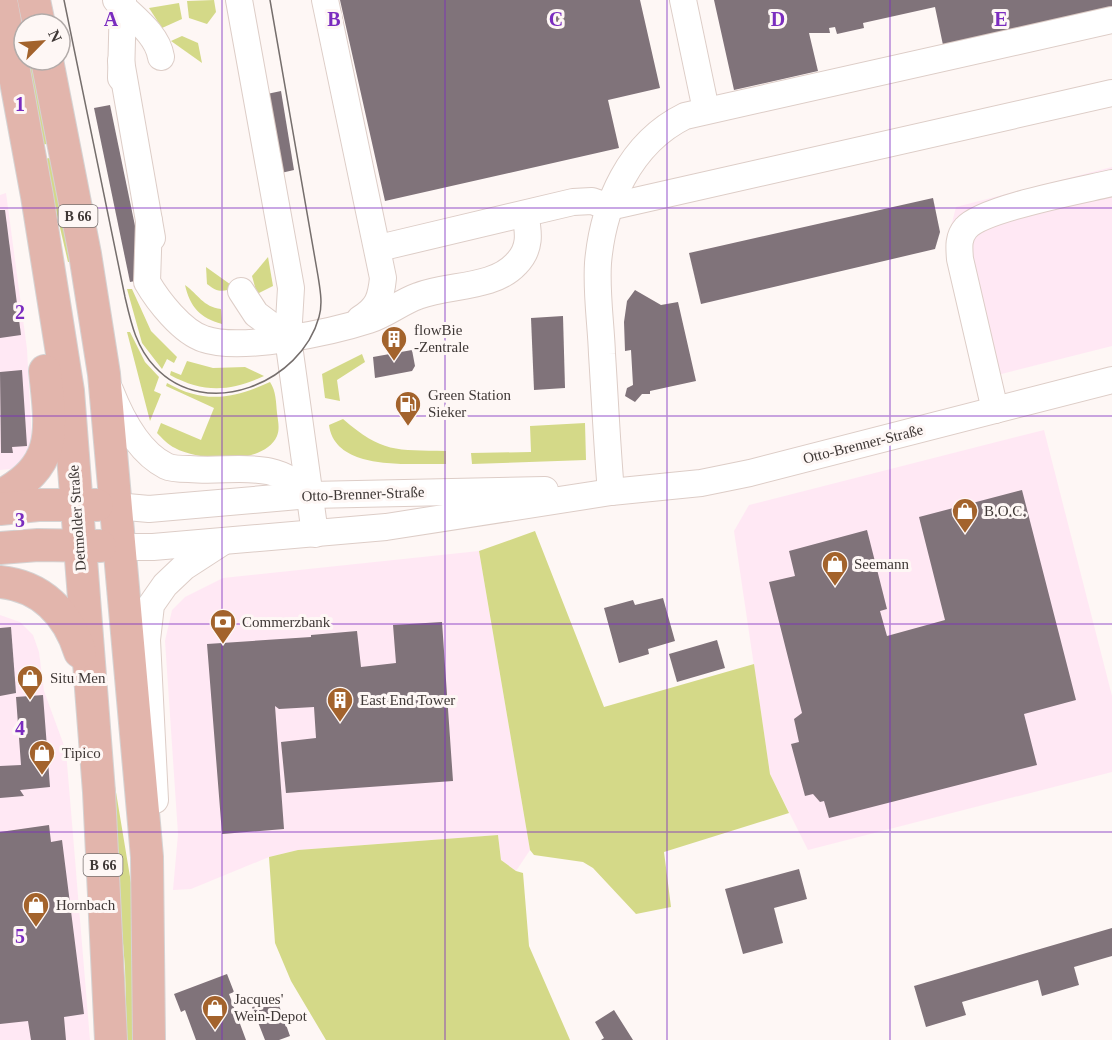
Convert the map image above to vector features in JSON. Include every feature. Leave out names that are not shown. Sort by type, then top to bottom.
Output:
[{"type":"main road","name":"Detmolder Straße","points":[[5,1],[68,391],[91,690],[111,1040]]},
{"type":"main road","name":"B 66","points":[[49,72],[85,254],[104,374],[147,857],[149,1040]]},
{"type":"main road","points":[[0,496],[29,478],[38,469],[48,437],[45,370],[27,237],[29,217],[37,196]]},
{"type":"main road","points":[[0,509],[77,504],[116,506]]},
{"type":"main road","points":[[0,548],[79,544],[119,547]]},
{"type":"main road","points":[[0,582],[31,590],[45,597],[61,612],[75,636],[91,690]]},
{"type":"street","points":[[239,0],[291,288],[288,338],[315,534]]},
{"type":"street","points":[[325,0],[379,248],[383,278],[381,298],[372,311],[353,324]]},
{"type":"street","points":[[683,0],[706,110]]},
{"type":"street","points":[[120,2],[119,127],[137,150],[161,286],[167,303],[177,318],[201,338],[229,343],[288,338],[353,324],[398,308],[416,296],[497,277],[516,264],[527,248],[529,240],[525,214]]},
{"type":"street","points":[[120,2],[152,36],[161,57]]},
{"type":"street","points":[[611,492],[598,265],[609,207],[621,176],[655,136],[672,122],[706,110],[1112,20]]},
{"type":"street","points":[[379,248],[585,201],[609,207],[1112,93]]},
{"type":"street","points":[[995,410],[960,259],[958,244],[962,234],[967,226],[987,214],[1112,183]]},
{"type":"street","points":[[242,291],[256,315],[288,338]]},
{"type":"street","name":"B 66","points":[[104,374],[118,409],[131,432],[145,449],[168,467],[211,471],[279,472],[297,482],[310,495]]},
{"type":"street","name":"Otto-Brenner-Straße","points":[[119,547],[153,547],[315,534],[456,518],[611,492],[701,483],[750,473],[1112,380]]},
{"type":"street","name":"Otto-Brenner-Straße","points":[[116,506],[149,509],[310,495],[477,491],[611,492]]},
{"type":"street","points":[[147,857],[157,791],[147,640],[151,605],[165,585],[184,567],[225,540]]},
{"type":"shaded area","points":[[1112,167],[1112,346],[978,380],[946,247],[956,207]]},
{"type":"shaded area","points":[[6,193],[27,349],[32,442],[23,459],[11,469],[0,470],[0,195]]},
{"type":"shaded area","points":[[1044,430],[1112,696],[1112,772],[808,850],[770,774],[734,531],[749,505]]},
{"type":"shaded area","points":[[479,551],[530,850],[516,871],[501,860],[498,835],[298,850],[269,857],[191,889],[173,890],[178,834],[165,641],[172,610],[185,597],[223,578]]},
{"type":"shaded area","points":[[0,615],[20,622],[33,635],[39,652],[44,691],[66,751],[90,1040],[0,1040]]},
{"type":"green space","points":[[214,0],[216,12],[207,24],[189,18],[187,1]]},
{"type":"green space","points":[[179,3],[182,19],[162,28],[149,8]]},
{"type":"green space","points":[[182,36],[198,43],[202,63],[171,41]]},
{"type":"green space","points":[[26,72],[37,72],[52,143],[41,145]]},
{"type":"green space","points":[[55,157],[74,261],[68,262],[44,159]]},
{"type":"green space","points":[[268,257],[273,286],[257,294],[252,276]]},
{"type":"green space","points":[[206,267],[234,287],[223,291],[211,287],[207,284]]},
{"type":"green space","points":[[185,285],[205,303],[221,309],[222,324],[202,315],[197,310],[190,300]]},
{"type":"green space","points":[[127,289],[132,289],[151,331],[177,357],[174,363],[167,359],[162,369],[142,343]]},
{"type":"green space","points":[[127,332],[130,332],[145,362],[159,377],[154,391],[161,394],[150,421]]},
{"type":"green space","points":[[362,354],[365,362],[337,380],[340,401],[325,398],[322,374]]},
{"type":"green space","points":[[187,361],[213,368],[245,367],[264,376],[228,387],[194,385],[170,375],[171,371],[181,375]]},
{"type":"green space","points":[[270,382],[275,397],[278,431],[270,446],[259,452],[230,458],[199,456],[172,447],[157,433],[161,423],[201,440],[214,408],[166,386],[167,383],[194,394],[219,397],[243,392]]},
{"type":"green space","points":[[343,419],[380,444],[402,449],[446,451],[446,464],[395,464],[359,458],[345,451],[334,440],[329,425]]},
{"type":"green space","points":[[585,423],[586,460],[472,464],[471,453],[531,452],[530,426]]},
{"type":"green space","points":[[535,531],[604,707],[754,664],[770,774],[789,813],[664,852],[671,907],[636,914],[593,868],[583,862],[534,855],[530,850],[479,551]]},
{"type":"green space","points":[[114,780],[133,895],[133,1040],[127,1040],[125,968],[110,781]]},
{"type":"green space","points":[[498,835],[501,860],[516,871],[523,873],[529,946],[570,1040],[326,1040],[291,981],[275,943],[269,857],[298,850]]},
{"type":"building","points":[[340,0],[640,0],[660,88],[608,100],[619,148],[385,201]]},
{"type":"building","points":[[714,0],[1112,0],[1112,8],[943,45],[935,7],[863,23],[864,28],[837,34],[835,27],[829,28],[830,33],[809,33],[818,71],[734,90]]},
{"type":"building","points":[[281,91],[294,170],[281,173],[267,94]]},
{"type":"building","points":[[110,105],[146,279],[130,282],[94,108]]},
{"type":"building","points":[[933,198],[940,232],[935,249],[701,304],[689,253]]},
{"type":"building","points":[[0,210],[5,210],[21,335],[0,338]]},
{"type":"building","points":[[635,290],[661,305],[678,302],[696,381],[650,391],[650,394],[642,394],[635,402],[625,396],[627,388],[633,385],[631,350],[625,351],[624,322],[627,301]]},
{"type":"building","points":[[563,316],[565,388],[534,390],[531,318]]},
{"type":"building","name":"flowBie -Zentrale","points":[[412,350],[415,366],[412,371],[375,378],[373,357]]},
{"type":"building","points":[[22,370],[27,446],[12,447],[13,453],[1,453],[0,372]]},
{"type":"building","points":[[1022,490],[1076,700],[1024,714],[1037,765],[829,818],[824,801],[820,802],[813,794],[805,796],[791,744],[799,742],[794,719],[802,713],[769,582],[795,576],[789,551],[867,530],[887,609],[880,611],[887,636],[945,620],[919,517]]},
{"type":"building","points":[[663,598],[675,641],[648,649],[649,654],[619,663],[604,608],[633,600],[635,605]]},
{"type":"building","points":[[442,622],[453,781],[286,793],[281,742],[316,738],[314,707],[279,709],[275,706],[284,829],[222,834],[207,644],[311,637],[311,635],[357,631],[361,667],[396,663],[393,625]]},
{"type":"building","points":[[11,627],[16,693],[0,696],[0,628]]},
{"type":"building","points":[[717,640],[725,668],[677,682],[669,654]]},
{"type":"building","points":[[43,695],[50,787],[20,790],[24,796],[0,798],[0,766],[21,765],[16,697]]},
{"type":"building","name":"Hornbach","points":[[49,825],[51,842],[62,840],[84,1014],[64,1017],[66,1040],[31,1040],[28,1021],[0,1024],[0,832]]},
{"type":"building","points":[[799,869],[807,899],[774,908],[783,943],[743,954],[725,889]]},
{"type":"building","points":[[1112,928],[1112,956],[1074,967],[1079,985],[1042,996],[1038,980],[962,1002],[966,1015],[926,1027],[914,986]]},
{"type":"building","points":[[227,974],[234,992],[229,994],[246,1040],[196,1040],[185,1010],[181,1012],[174,994]]},
{"type":"building","points":[[276,997],[290,1036],[279,1040],[265,1040],[252,1007]]},
{"type":"building","points":[[614,1010],[633,1040],[601,1040],[604,1038],[595,1022]]},
{"type":"tram line","points":[[64,0],[125,297],[135,334],[143,351],[155,367],[176,383],[200,392],[225,393],[249,387],[273,376],[293,360],[309,340],[321,307],[318,276],[270,0]]},
{"type":"place","name":"flowBie -Zentrale","points":[[394,362]]},
{"type":"place","name":"Green Station Sieker","points":[[408,427]]},
{"type":"place","name":"B.O.C.","points":[[965,534]]},
{"type":"place","name":"Seemann","points":[[835,587]]},
{"type":"place","name":"Commerzbank","points":[[223,645]]},
{"type":"place","name":"Situ Men","points":[[30,701]]},
{"type":"place","name":"East End Tower","points":[[340,723]]},
{"type":"place","name":"Tipico","points":[[42,776]]},
{"type":"place","name":"Hornbach","points":[[36,928]]},
{"type":"place","name":"Jacques' Wein-Depot","points":[[215,1031]]}]
